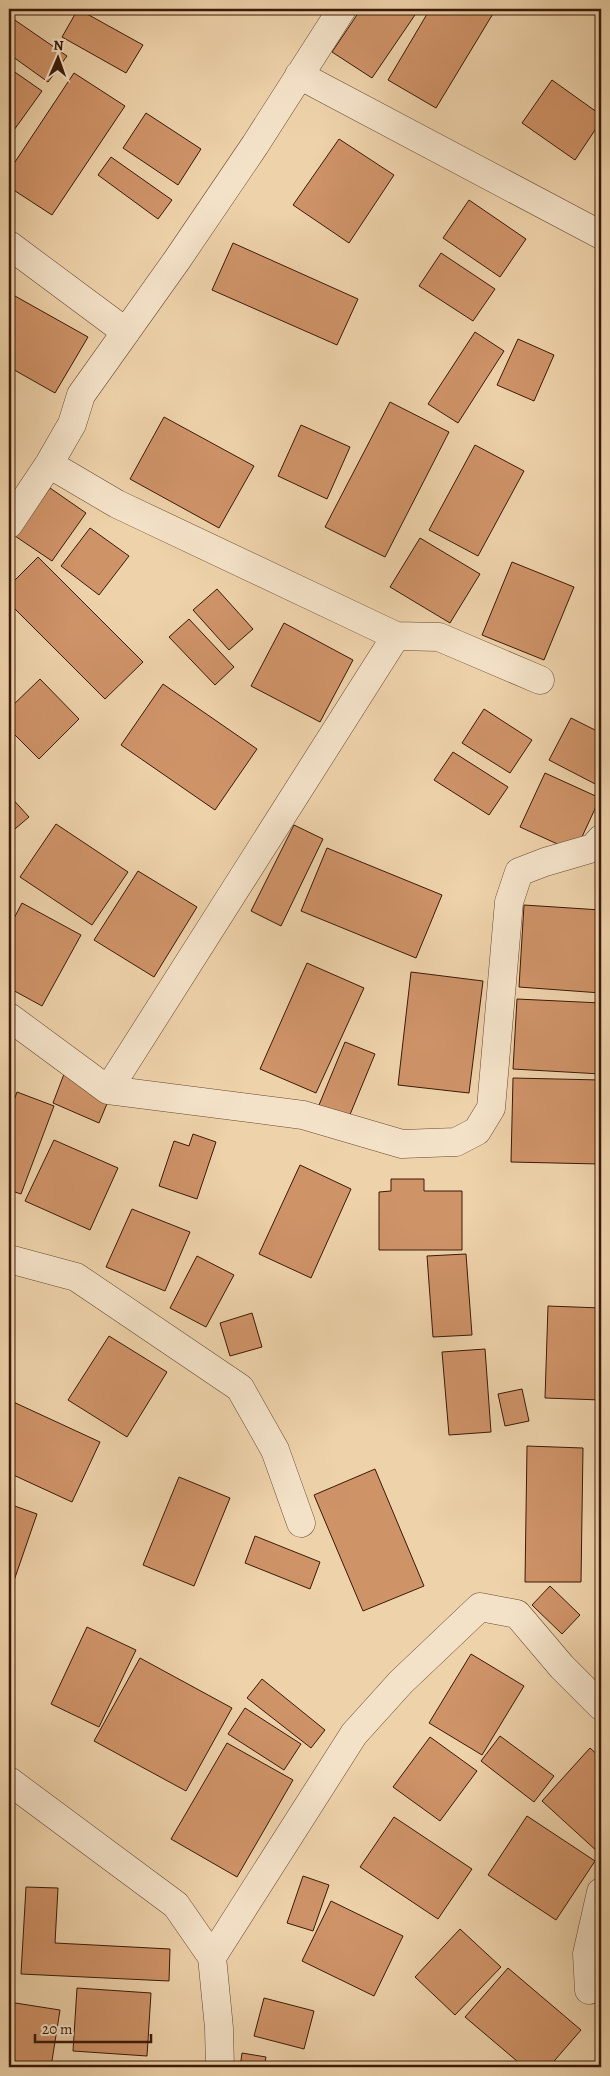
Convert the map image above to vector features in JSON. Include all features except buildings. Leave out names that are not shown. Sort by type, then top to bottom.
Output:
[{"type":"street","points":[[9,524],[49,464],[72,424],[81,395],[244,161],[342,9]]},
{"type":"street","points":[[299,75],[601,235]]},
{"type":"street","points":[[9,245],[126,332]]},
{"type":"street","points":[[49,464],[117,504],[396,636],[439,637],[540,680]]},
{"type":"street","points":[[108,1090],[396,636]]},
{"type":"street","points":[[9,1017],[108,1090],[303,1115],[402,1144],[456,1142],[477,1132],[491,1108],[509,902],[519,872],[593,848],[601,839]]},
{"type":"street","points":[[9,1259],[76,1277],[240,1388],[275,1450],[301,1523]]},
{"type":"street","points":[[212,1957],[354,1734],[401,1682],[480,1606],[517,1614],[562,1667],[601,1706]]},
{"type":"street","points":[[9,1781],[176,1905],[212,1957],[219,2028],[220,2067]]},
{"type":"street","points":[[589,1990],[587,1954],[601,1892]]}]
